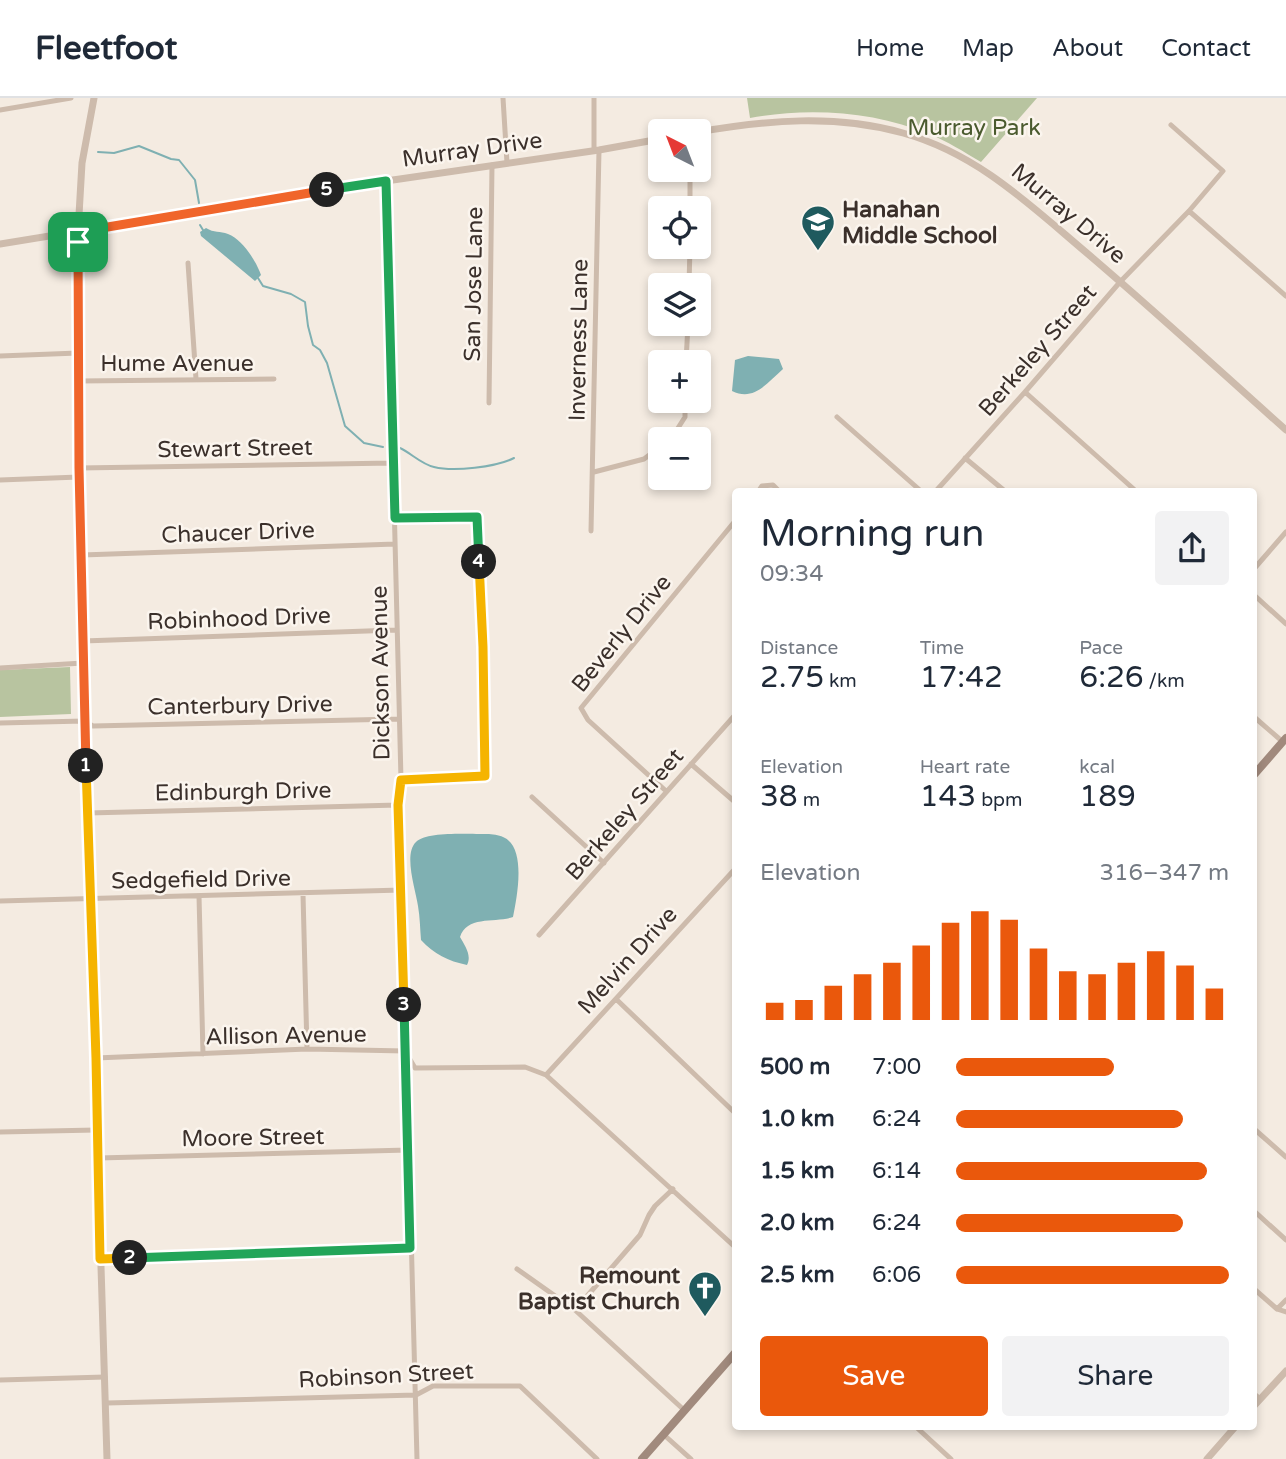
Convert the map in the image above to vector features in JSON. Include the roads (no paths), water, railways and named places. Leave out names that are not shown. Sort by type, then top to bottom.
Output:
[{"type":"main road","points":[[1257,770],[1284,740]]},
{"type":"main road","points":[[642,1459],[732,1356]]},
{"type":"street","points":[[0,110],[71,98]]},
{"type":"street","points":[[94,98],[82,163],[78,232],[79,477],[107,1459]]},
{"type":"street","points":[[503,98],[507,163]]},
{"type":"street","name":"Inverness Lane","points":[[591,531],[594,472],[594,98]]},
{"type":"street","name":"Murray Drive","points":[[711,130],[792,120],[845,122],[903,133],[958,154],[1000,180],[1120,282],[1286,430]]},
{"type":"street","name":"Berkeley Street","points":[[938,488],[1120,282],[1189,211],[1223,171],[1171,125]]},
{"type":"street","name":"Murray Drive","points":[[0,244],[648,141]]},
{"type":"street","name":"San Jose Lane","points":[[489,403],[492,165]]},
{"type":"street","name":"Dickson Avenue","points":[[386,181],[401,780],[398,805],[416,1459]]},
{"type":"street","points":[[1189,211],[1286,296]]},
{"type":"street","points":[[188,263],[196,379]]},
{"type":"street","points":[[0,356],[78,353]]},
{"type":"street","name":"Hume Avenue","points":[[79,381],[274,379]]},
{"type":"street","points":[[1025,392],[1133,488]]},
{"type":"street","points":[[837,417],[917,488]]},
{"type":"street","points":[[594,472],[648,457]]},
{"type":"street","points":[[965,458],[1001,488]]},
{"type":"street","name":"Stewart Street","points":[[79,468],[393,463]]},
{"type":"street","points":[[0,480],[79,477]]},
{"type":"street","points":[[761,488],[773,485],[776,488]]},
{"type":"street","points":[[395,518],[477,517],[483,647],[485,776],[401,780]]},
{"type":"street","name":"Beverly Drive","points":[[666,791],[588,720],[581,708],[732,525]]},
{"type":"street","points":[[1257,565],[1286,532]]},
{"type":"street","name":"Chaucer Drive","points":[[82,555],[395,544]]},
{"type":"street","points":[[1257,598],[1286,624]]},
{"type":"street","name":"Robinhood Drive","points":[[83,641],[396,629]]},
{"type":"street","points":[[0,668],[83,663]]},
{"type":"street","name":"Berkeley Street","points":[[539,935],[732,718]]},
{"type":"street","name":"Canterbury Drive","points":[[0,723],[84,721],[93,726],[398,719]]},
{"type":"street","points":[[1257,719],[1284,740]]},
{"type":"street","points":[[691,764],[732,799]]},
{"type":"street","points":[[532,797],[604,863]]},
{"type":"street","name":"Edinburgh Drive","points":[[88,813],[398,805]]},
{"type":"street","name":"Melvin Drive","points":[[546,1075],[732,872]]},
{"type":"street","name":"Sedgefield Drive","points":[[0,901],[402,890]]},
{"type":"street","points":[[303,894],[307,1049]]},
{"type":"street","points":[[199,896],[203,1054]]},
{"type":"street","points":[[616,999],[732,1110]]},
{"type":"street","name":"Allison Avenue","points":[[96,1058],[307,1049],[405,1051]]},
{"type":"street","points":[[405,1051],[415,1068],[524,1068],[546,1075],[732,1244]]},
{"type":"street","points":[[0,1132],[96,1130]]},
{"type":"street","points":[[1257,1132],[1286,1157]]},
{"type":"street","name":"Moore Street","points":[[98,1158],[408,1150]]},
{"type":"street","points":[[575,1310],[640,1235],[655,1206],[674,1189]]},
{"type":"street","points":[[1257,1214],[1286,1240]]},
{"type":"street","points":[[100,1259],[410,1248]]},
{"type":"street","points":[[517,1269],[575,1310],[684,1410]]},
{"type":"street","points":[[1257,1292],[1277,1309],[1286,1312]]},
{"type":"street","points":[[1277,1309],[1286,1300]]},
{"type":"street","points":[[1257,1402],[1285,1374]]},
{"type":"street","points":[[0,1380],[105,1377]]},
{"type":"street","name":"Robinson Street","points":[[107,1403],[416,1395],[432,1386],[520,1387],[597,1459]]},
{"type":"street","points":[[919,1430],[951,1459]]},
{"type":"street","points":[[1207,1459],[1232,1430]]},
{"type":"street","points":[[663,1434],[691,1459]]},
{"type":"water","points":[[206,228],[228,234],[239,241],[252,257],[261,275],[255,281],[201,236],[200,232]]},
{"type":"water","points":[[748,356],[779,359],[783,369],[754,393],[740,394],[732,391],[735,360]]},
{"type":"water","points":[[487,834],[503,837],[515,851],[519,873],[513,917],[475,923],[464,930],[460,937],[468,954],[467,965],[442,956],[421,940],[419,910],[410,864],[412,848],[421,838],[429,836]]},
{"type":"waterway","points":[[98,152],[114,153],[139,146],[179,160],[195,180],[199,203]]},
{"type":"waterway","points":[[200,225],[203,230]]},
{"type":"waterway","points":[[258,278],[263,286],[291,294],[305,302],[313,345],[320,350],[327,363],[345,426],[364,443],[383,447]]},
{"type":"waterway","points":[[400,448],[425,463],[442,468],[486,466],[514,458]]},
{"type":"place","name":"Hanahan Middle School","points":[[818,252]]},
{"type":"place","name":"Remount Baptist Church","points":[[705,1318]]},
{"type":"park label","name":"Murray Park","points":[[974,127]]}]
